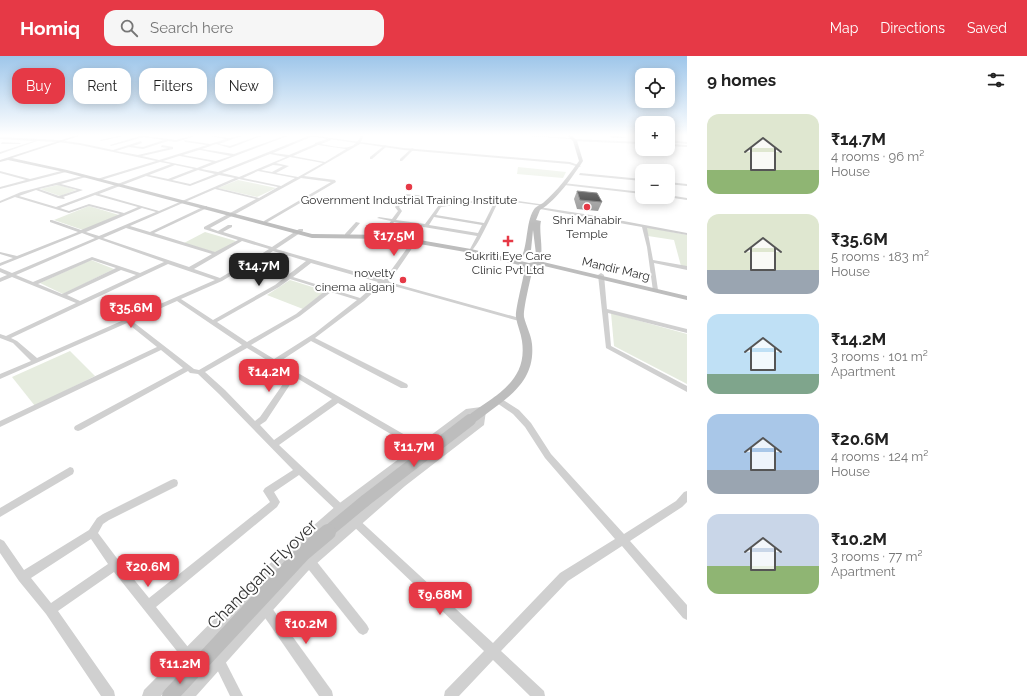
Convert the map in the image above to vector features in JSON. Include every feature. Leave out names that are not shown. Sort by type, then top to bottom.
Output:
[{"type":"main road","points":[[37,165],[322,237],[383,236],[530,261]]},
{"type":"main road","points":[[522,322],[526,318],[534,275],[528,250],[530,229],[537,209],[541,207],[577,172],[580,165]]},
{"type":"main road","points":[[530,261],[538,254],[536,230],[541,207]]},
{"type":"main road","points":[[299,231],[327,236],[383,236],[472,249],[530,261]]},
{"type":"main road","name":"Mandir Marg","points":[[530,261],[687,296]]},
{"type":"main road","name":"Chandganj Flyover","points":[[170,696],[303,553],[366,500],[517,384],[524,372],[528,355],[522,322]]},
{"type":"street","points":[[98,180],[142,165]]},
{"type":"street","points":[[55,208],[173,165]]},
{"type":"street","points":[[179,165],[282,187]]},
{"type":"street","points":[[188,167],[194,165]]},
{"type":"street","points":[[168,180],[208,165]]},
{"type":"street","points":[[146,175],[190,185],[241,165]]},
{"type":"street","points":[[0,280],[268,165]]},
{"type":"street","points":[[272,173],[286,166],[281,165]]},
{"type":"street","points":[[323,165],[206,228],[310,261],[522,322]]},
{"type":"street","points":[[571,165],[577,172],[635,179]]},
{"type":"street","points":[[257,170],[335,181],[267,223]]},
{"type":"street","points":[[0,188],[65,171]]},
{"type":"street","points":[[1,173],[30,180]]},
{"type":"street","points":[[0,202],[35,190],[85,176]]},
{"type":"street","points":[[675,184],[685,185],[687,179]]},
{"type":"street","points":[[58,184],[81,190],[59,197]]},
{"type":"street","points":[[564,184],[635,192]]},
{"type":"street","points":[[214,188],[260,199]]},
{"type":"street","points":[[35,190],[75,201]]},
{"type":"street","points":[[96,194],[160,212]]},
{"type":"street","points":[[383,236],[392,220],[400,211],[397,207],[407,194],[438,198]]},
{"type":"street","points":[[16,196],[69,212],[89,205],[123,214]]},
{"type":"street","points":[[675,197],[687,199]]},
{"type":"street","points":[[426,226],[440,206],[467,202],[496,202],[498,199],[687,234]]},
{"type":"street","points":[[472,249],[496,202]]},
{"type":"street","points":[[0,265],[142,207]]},
{"type":"street","points":[[149,234],[206,207]]},
{"type":"street","points":[[433,216],[485,224]]},
{"type":"street","points":[[379,218],[480,235]]},
{"type":"street","points":[[51,222],[220,280]]},
{"type":"street","points":[[347,235],[358,223]]},
{"type":"street","points":[[126,226],[216,254]]},
{"type":"street","points":[[219,232],[230,226]]},
{"type":"street","points":[[644,226],[655,289]]},
{"type":"street","points":[[0,377],[179,300],[220,280],[258,259],[270,248],[299,231]]},
{"type":"street","points":[[190,269],[242,239]]},
{"type":"street","points":[[275,362],[311,340],[384,282],[415,241]]},
{"type":"street","points":[[0,253],[18,258]]},
{"type":"street","points":[[33,284],[92,258],[140,275]]},
{"type":"street","points":[[213,322],[251,302],[310,261]]},
{"type":"street","points":[[651,261],[687,268]]},
{"type":"street","points":[[0,344],[5,338],[168,262]]},
{"type":"street","points":[[61,296],[121,268]]},
{"type":"street","points":[[0,270],[80,304]]},
{"type":"street","points":[[602,276],[608,347],[687,389]]},
{"type":"street","points":[[289,277],[362,300]]},
{"type":"street","points":[[200,372],[298,314],[330,290]]},
{"type":"street","points":[[179,300],[247,345],[421,448]]},
{"type":"street","points":[[604,310],[687,331]]},
{"type":"street","points":[[128,321],[192,371],[200,372],[300,470],[493,651],[538,696]]},
{"type":"street","points":[[5,338],[15,342],[36,361]]},
{"type":"street","points":[[311,340],[404,386]]},
{"type":"street","points":[[0,424],[161,348]]},
{"type":"street","points":[[78,428],[188,368]]},
{"type":"street","points":[[255,425],[263,419],[294,373]]},
{"type":"street","points":[[274,444],[338,399]]},
{"type":"street","points":[[497,399],[516,412],[528,425],[548,456],[687,614]]},
{"type":"street","points":[[150,696],[271,572],[341,509],[469,412],[475,416],[480,422],[401,483],[309,561],[184,696]]},
{"type":"street","points":[[148,606],[274,504],[275,502],[268,491],[300,470]]},
{"type":"street","points":[[0,513],[70,471]]},
{"type":"street","points":[[23,577],[92,533],[100,521],[106,517],[174,483]]},
{"type":"street","points":[[450,696],[564,576],[679,504],[687,495]]},
{"type":"street","points":[[92,533],[115,565],[188,656]]},
{"type":"street","points":[[0,544],[23,577],[50,610],[109,696]]},
{"type":"street","points":[[309,561],[363,629]]},
{"type":"street","points":[[50,610],[115,565]]},
{"type":"street","points":[[265,608],[327,696]]},
{"type":"street","points":[[218,659],[237,696]]},
{"type":"shaded area","points":[[518,167],[566,172],[563,178],[517,174]]},
{"type":"shaded area","points":[[238,180],[276,188],[257,197],[218,188]]},
{"type":"shaded area","points":[[58,185],[76,190],[60,196],[40,189]]},
{"type":"shaded area","points":[[89,206],[119,215],[83,230],[54,220]]},
{"type":"shaded area","points":[[646,227],[687,235],[687,267],[681,266],[674,240],[648,236]]},
{"type":"shaded area","points":[[205,232],[236,241],[217,253],[184,243]]},
{"type":"shaded area","points":[[91,260],[114,269],[63,294],[40,283]]},
{"type":"shaded area","points":[[290,280],[325,291],[303,309],[267,295]]},
{"type":"shaded area","points":[[611,313],[687,334],[687,384],[614,346]]},
{"type":"shaded area","points":[[70,351],[95,376],[35,406],[12,377]]},
{"type":"building","points":[[577,191],[597,193],[602,202],[580,200]]},
{"type":"place","name":"Government Industrial Training Institute","points":[[409,187]]},
{"type":"place","name":"Shri Mahabir Temple","points":[[587,207]]},
{"type":"place","name":"Sukriti Eye Care Clinic Pvt Ltd","points":[[508,241]]},
{"type":"place","name":"novelty cinema aliganj","points":[[403,280]]}]
